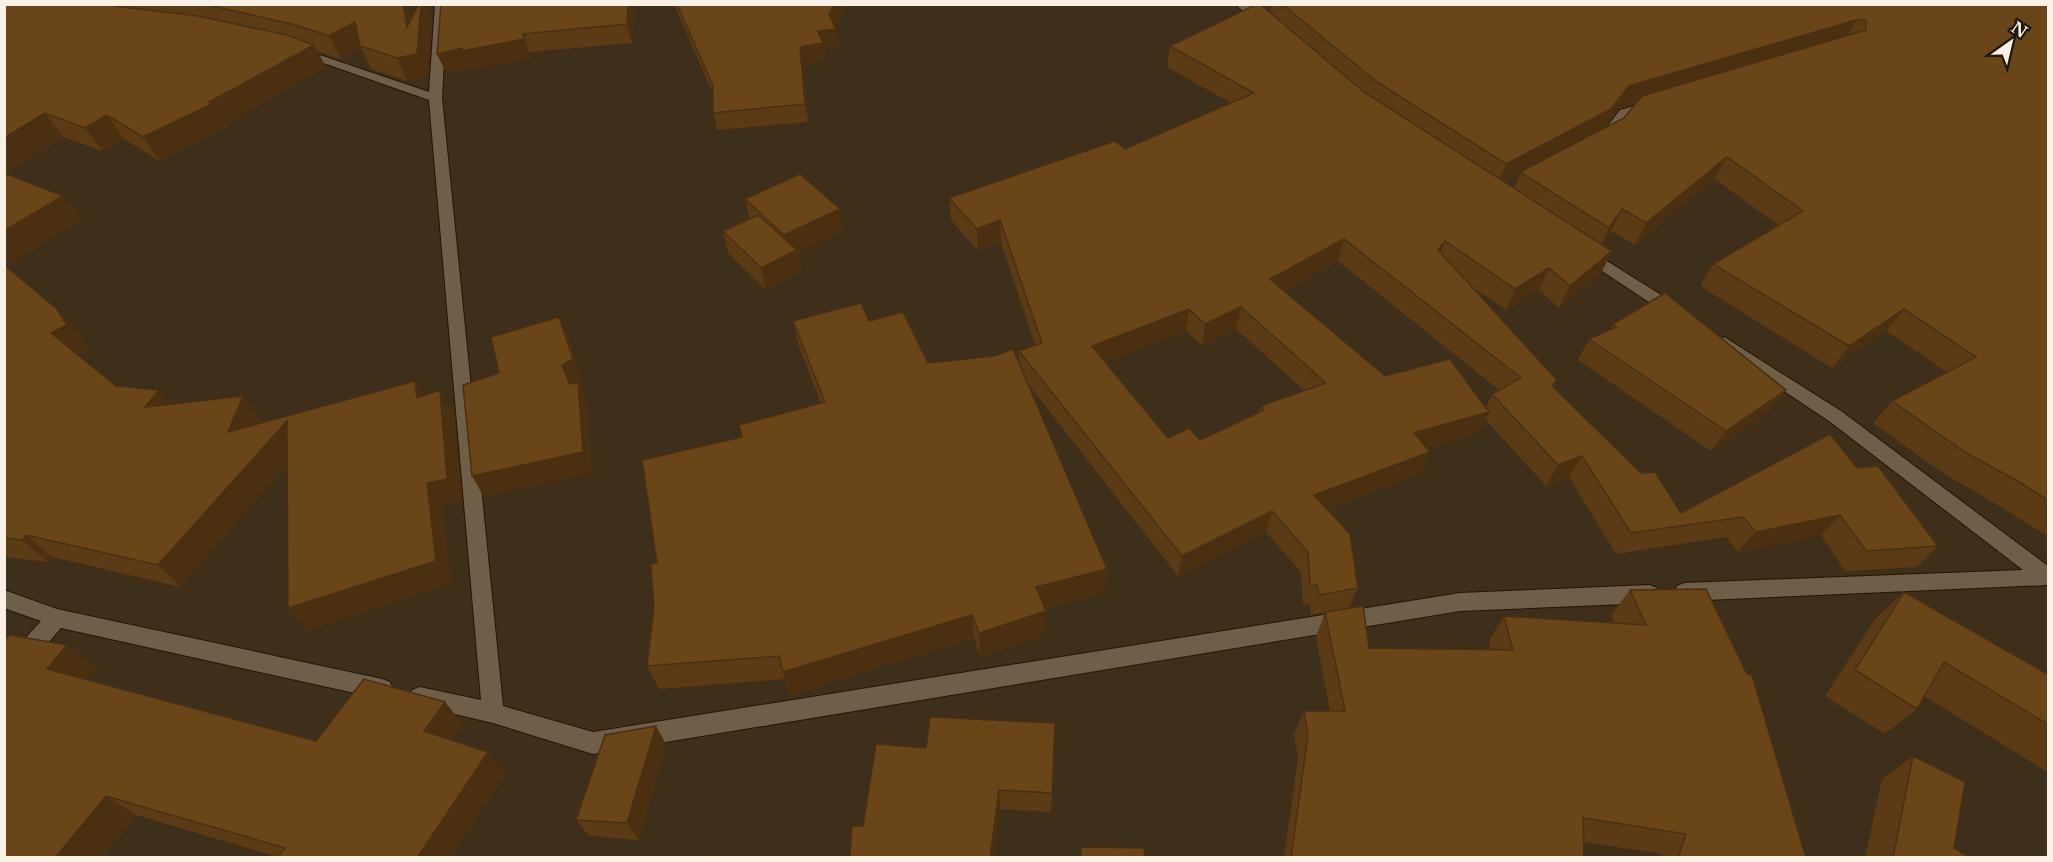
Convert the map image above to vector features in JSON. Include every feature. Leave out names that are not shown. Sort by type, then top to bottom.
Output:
[{"type":"street","points":[[441,4],[435,98],[493,713]]},
{"type":"street","points":[[1241,4],[1277,34]]},
{"type":"street","points":[[293,51],[435,98]]},
{"type":"street","points":[[1588,146],[1608,135],[1625,113],[1669,99]]},
{"type":"street","points":[[1577,246],[1686,318]]},
{"type":"street","points":[[1706,331],[1835,416],[2048,577]]},
{"type":"street","points":[[4,599],[57,618],[493,713],[593,743],[1460,602],[2048,577]]},
{"type":"street","points":[[4,678],[57,618]]},
{"type":"building","points":[[4,4],[112,4],[198,16],[287,35],[314,45],[209,102],[212,104],[143,137],[107,115],[85,128],[45,113],[4,138]]},
{"type":"building","points":[[204,4],[403,4],[407,27],[421,4],[417,54],[397,58],[360,46],[355,22],[329,36],[296,25]]},
{"type":"building","points":[[441,4],[628,4],[627,24],[523,34],[524,39],[437,54]]},
{"type":"building","points":[[677,4],[835,4],[829,14],[836,29],[818,31],[823,43],[800,47],[805,104],[713,113],[713,86]]},
{"type":"building","points":[[1260,4],[1364,92],[1612,251],[1570,286],[1549,268],[1515,289],[1445,241],[1438,250],[1557,380],[1552,386],[1641,473],[1655,472],[1681,513],[1830,434],[1857,468],[1878,466],[1938,546],[1866,551],[1840,515],[1756,532],[1743,517],[1631,533],[1582,456],[1558,465],[1492,394],[1521,378],[1344,239],[1270,279],[1385,376],[1450,359],[1489,412],[1414,433],[1430,452],[1314,495],[1350,534],[1358,588],[1319,595],[1317,585],[1310,584],[1308,552],[1272,511],[1182,556],[1019,351],[1042,343],[1000,220],[977,229],[949,198],[1115,141],[1125,149],[1254,93],[1170,46]],"holes":[[[1241,307],[1326,383],[1261,406],[1264,410],[1200,440],[1189,428],[1168,438],[1092,346],[1189,309],[1205,324]]]},
{"type":"building","points":[[1282,4],[2049,4],[2049,501],[1965,452],[1892,401],[1976,357],[1904,309],[1849,346],[1713,264],[1803,211],[1727,157],[1646,223],[1622,209],[1609,228],[1520,172],[1624,118],[1642,96],[1866,30],[1866,20],[1856,20],[1629,86],[1611,109],[1506,164],[1377,82]]},
{"type":"building","points":[[4,173],[63,196],[4,231]]},
{"type":"building","points":[[800,174],[840,209],[784,235],[745,199]]},
{"type":"building","points":[[758,215],[797,250],[761,268],[723,231]]},
{"type":"building","points":[[4,265],[57,309],[67,325],[51,333],[116,386],[159,390],[145,407],[243,396],[228,432],[415,381],[417,398],[440,390],[447,479],[427,483],[436,561],[288,608],[287,421],[158,565],[26,535],[22,540],[4,538]]},
{"type":"building","points":[[1665,293],[1786,390],[1726,431],[1589,339],[1616,327],[1613,324]]},
{"type":"building","points":[[861,303],[869,321],[903,312],[928,363],[995,356],[1013,349],[1107,569],[1036,587],[1046,611],[979,633],[972,615],[783,672],[779,656],[647,666],[654,608],[651,564],[657,563],[642,460],[742,437],[739,425],[825,402],[793,321]]},
{"type":"building","points":[[559,317],[573,359],[562,365],[570,384],[578,382],[583,452],[472,476],[463,385],[499,373],[491,337]]},
{"type":"building","points":[[1706,589],[1747,674],[1752,675],[1806,858],[1678,858],[1686,834],[1583,818],[1584,858],[1291,858],[1308,735],[1304,711],[1345,711],[1325,612],[1363,606],[1369,648],[1513,650],[1504,616],[1646,625],[1630,590]]},
{"type":"building","points":[[1904,592],[2049,675],[2049,725],[1944,662],[1917,709],[1855,670]]},
{"type":"building","points":[[10,635],[67,645],[47,669],[316,741],[364,679],[445,702],[424,731],[488,752],[417,858],[277,858],[285,848],[106,796],[55,858],[4,858],[4,640]]},
{"type":"building","points":[[930,717],[1055,723],[1052,793],[999,790],[990,858],[850,858],[852,826],[863,826],[876,744],[926,748]]},
{"type":"building","points":[[656,726],[627,823],[576,820],[605,735]]},
{"type":"building","points":[[1913,756],[1965,782],[1954,848],[1970,858],[1893,858]]},
{"type":"building","points":[[1081,847],[1144,848],[1145,858],[1081,858]]},
{"type":"building","points":[[697,855],[759,856],[759,858],[696,858]]}]
